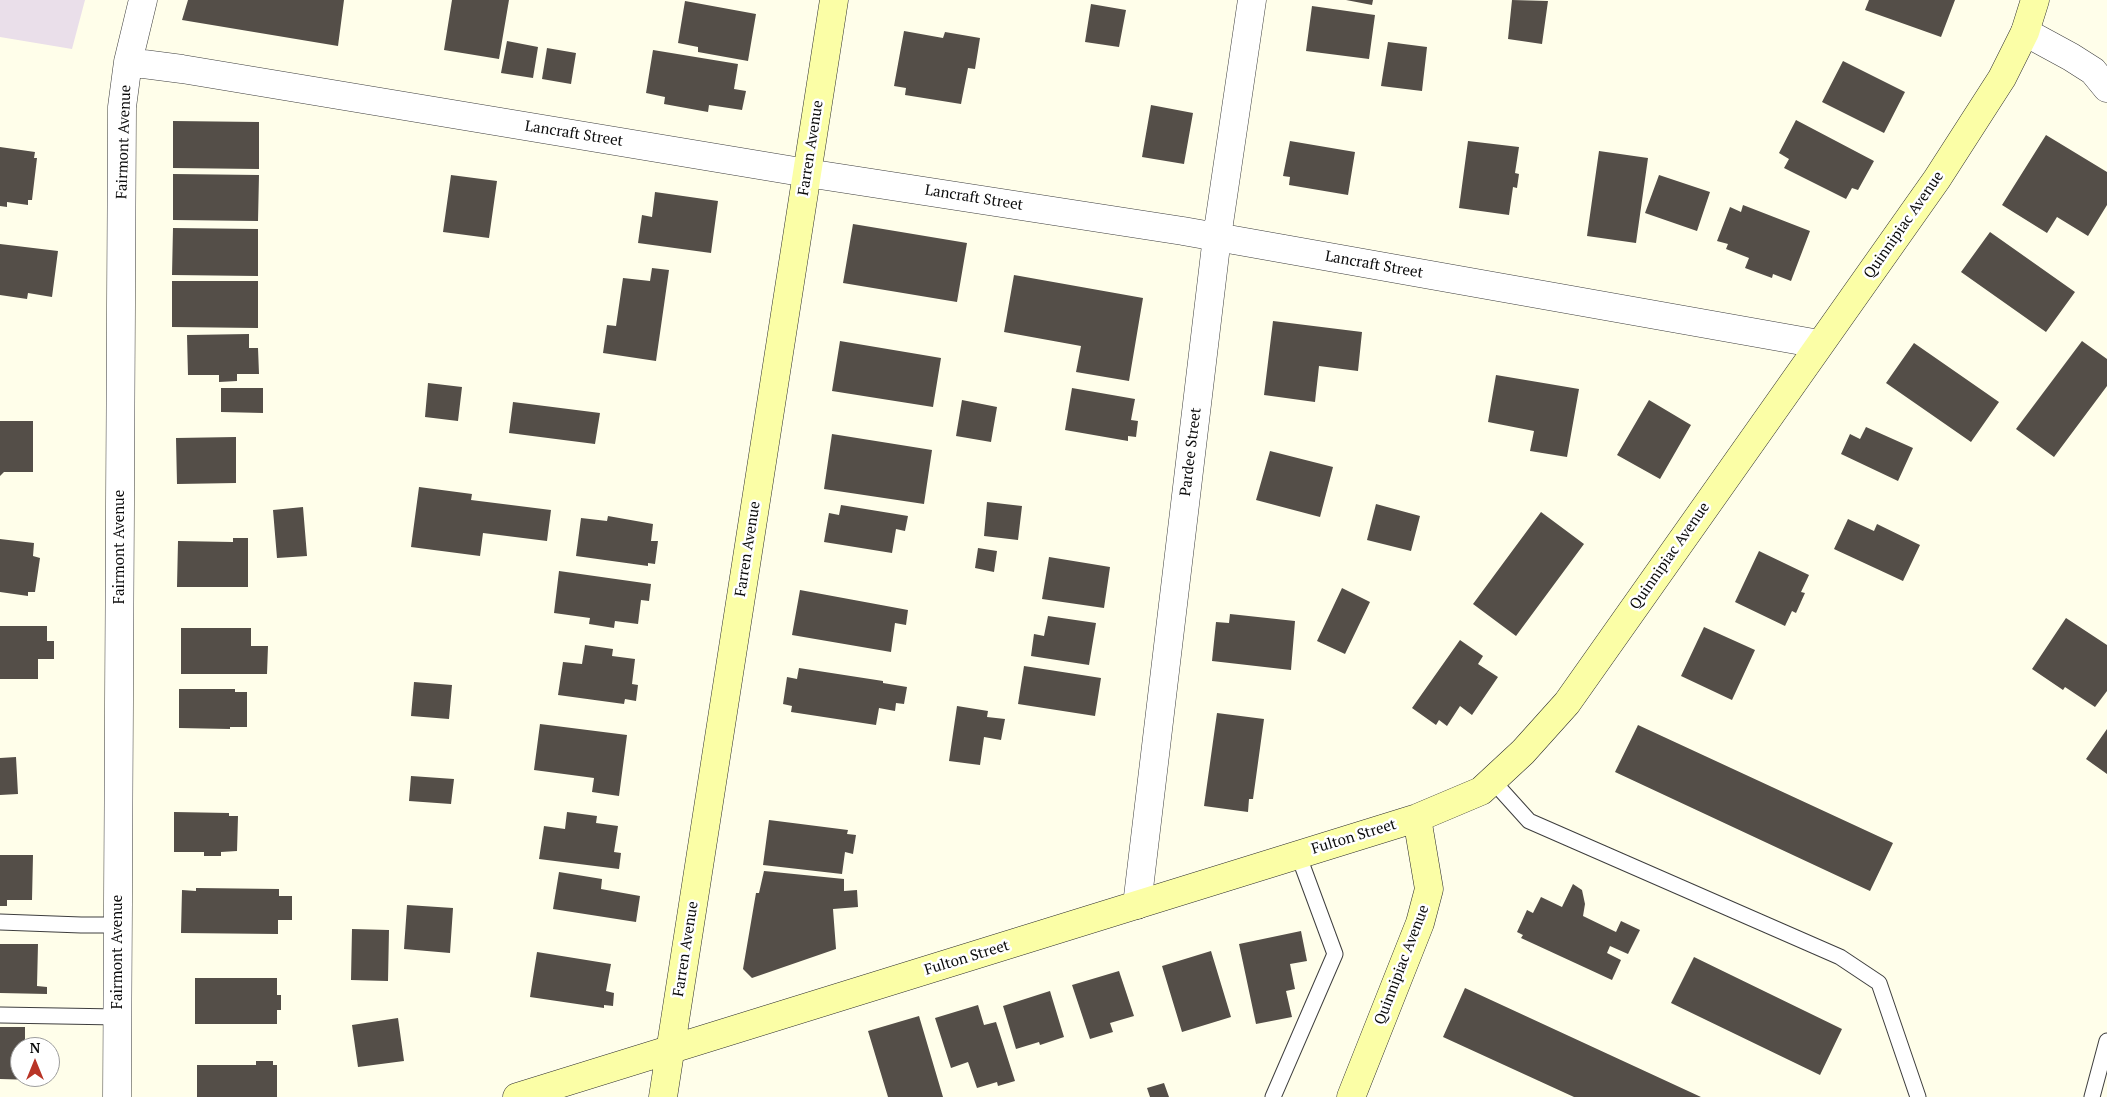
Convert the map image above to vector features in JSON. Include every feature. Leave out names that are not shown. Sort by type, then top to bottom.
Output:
[{"type":"main road","name":"Farren Avenue","points":[[663,1097],[834,0]]},
{"type":"main road","name":"Quinnipiac Avenue","points":[[1351,1097],[1420,923],[1429,889],[1417,818],[1481,791],[1523,752],[1567,702],[1937,179],[2002,78],[2025,32],[2035,0]]},
{"type":"main road","name":"Fulton Street","points":[[517,1097],[1417,818]]},
{"type":"street","name":"Fairmont Avenue","points":[[118,1097],[122,106],[128,62],[143,0]]},
{"type":"street","name":"Pardee Street","points":[[1137,905],[1217,237],[1252,0]]},
{"type":"street","points":[[2025,32],[2093,71],[2107,88]]},
{"type":"street","name":"Lancraft Street","points":[[128,62],[182,69],[807,173],[1217,237],[1819,344]]},
{"type":"lane","points":[[1492,780],[1529,821],[1840,957],[1879,983],[1918,1097]]},
{"type":"lane","points":[[1273,1097],[1335,954],[1298,854]]},
{"type":"lane","points":[[0,922],[118,925]]},
{"type":"lane","points":[[0,1015],[118,1017]]},
{"type":"lane","points":[[2092,1097],[2107,1041]]},
{"type":"shaded area","points":[[0,0],[85,0],[72,49],[0,37]]},
{"type":"building","points":[[188,0],[344,0],[338,46],[182,20]]},
{"type":"building","points":[[452,0],[509,0],[499,59],[444,50]]},
{"type":"building","points":[[1346,0],[1373,0],[1372,5]]},
{"type":"building","points":[[1512,0],[1548,1],[1542,44],[1508,39]]},
{"type":"building","points":[[1869,0],[1955,0],[1941,37],[1865,10]]},
{"type":"building","points":[[685,1],[756,14],[748,61],[698,52],[698,47],[678,43]]},
{"type":"building","points":[[1091,4],[1126,10],[1119,47],[1085,42]]},
{"type":"building","points":[[1312,6],[1375,15],[1369,59],[1306,51]]},
{"type":"building","points":[[904,31],[943,38],[945,32],[980,38],[975,69],[968,68],[961,104],[905,95],[906,88],[894,86]]},
{"type":"building","points":[[507,41],[538,47],[533,78],[501,73]]},
{"type":"building","points":[[1388,42],[1427,47],[1422,91],[1381,86]]},
{"type":"building","points":[[547,48],[576,53],[571,84],[542,79]]},
{"type":"building","points":[[653,50],[738,64],[734,89],[746,91],[742,110],[709,105],[708,112],[664,104],[665,97],[646,93]]},
{"type":"building","points":[[1843,61],[1905,92],[1884,133],[1822,102]]},
{"type":"building","points":[[1151,105],[1193,113],[1184,164],[1142,157]]},
{"type":"building","points":[[1796,120],[1874,161],[1858,190],[1852,188],[1846,199],[1784,168],[1789,159],[1779,153]]},
{"type":"building","points":[[173,121],[259,122],[259,169],[173,168]]},
{"type":"building","points":[[2046,135],[2107,172],[2107,205],[2088,236],[2057,217],[2047,233],[2002,205]]},
{"type":"building","points":[[1290,141],[1355,152],[1348,195],[1289,185],[1290,177],[1283,176]]},
{"type":"building","points":[[1468,141],[1519,147],[1515,173],[1519,174],[1517,188],[1513,187],[1509,215],[1459,208]]},
{"type":"building","points":[[0,147],[35,152],[34,158],[37,158],[32,200],[28,200],[28,205],[7,202],[7,207],[0,206]]},
{"type":"building","points":[[1599,151],[1648,158],[1636,243],[1587,236]]},
{"type":"building","points":[[173,174],[259,175],[258,221],[173,220]]},
{"type":"building","points":[[451,175],[497,181],[489,238],[443,232]]},
{"type":"building","points":[[1659,175],[1710,192],[1697,231],[1645,213]]},
{"type":"building","points":[[655,192],[718,201],[711,253],[638,243],[642,215],[652,217]]},
{"type":"building","points":[[1743,205],[1810,231],[1791,281],[1773,274],[1772,278],[1745,268],[1749,258],[1726,249],[1728,244],[1717,241],[1730,207],[1741,212]]},
{"type":"building","points":[[853,224],[967,243],[957,302],[843,283]]},
{"type":"building","points":[[173,228],[258,229],[258,276],[172,275]]},
{"type":"building","points":[[1990,232],[2075,292],[2046,332],[1961,272]]},
{"type":"building","points":[[0,244],[58,251],[52,297],[28,293],[27,299],[0,295]]},
{"type":"building","points":[[652,268],[669,270],[656,361],[603,353],[607,325],[616,326],[623,278],[650,281]]},
{"type":"building","points":[[1014,275],[1143,298],[1129,381],[1076,372],[1081,346],[1004,332]]},
{"type":"building","points":[[172,281],[258,281],[258,328],[172,327]]},
{"type":"building","points":[[1273,321],[1362,332],[1358,371],[1319,366],[1315,402],[1264,395]]},
{"type":"building","points":[[249,334],[249,348],[258,348],[259,374],[237,374],[237,381],[219,382],[219,375],[188,375],[187,335]]},
{"type":"building","points":[[840,341],[941,358],[933,407],[832,391]]},
{"type":"building","points":[[2082,341],[2107,359],[2107,386],[2054,457],[2016,429]]},
{"type":"building","points":[[1914,343],[1999,402],[1971,442],[1886,383]]},
{"type":"building","points":[[1496,375],[1579,389],[1567,457],[1530,451],[1534,431],[1488,422]]},
{"type":"building","points":[[428,383],[462,387],[458,421],[425,417]]},
{"type":"building","points":[[221,388],[263,388],[263,413],[221,412]]},
{"type":"building","points":[[1072,388],[1135,399],[1131,420],[1138,421],[1136,437],[1128,436],[1128,441],[1065,430]]},
{"type":"building","points":[[962,400],[997,407],[991,442],[956,436]]},
{"type":"building","points":[[1649,400],[1691,425],[1660,479],[1617,455]]},
{"type":"building","points":[[513,402],[600,413],[595,444],[509,433]]},
{"type":"building","points":[[0,421],[33,421],[33,472],[4,472],[0,476]]},
{"type":"building","points":[[1866,427],[1913,448],[1898,481],[1841,454],[1850,434],[1860,439]]},
{"type":"building","points":[[832,434],[932,450],[924,504],[824,489]]},
{"type":"building","points":[[236,437],[236,483],[177,484],[176,438]]},
{"type":"building","points":[[1270,451],[1333,467],[1320,517],[1256,500]]},
{"type":"building","points":[[419,487],[472,494],[471,500],[551,510],[547,541],[483,533],[480,556],[411,547]]},
{"type":"building","points":[[987,502],[1022,506],[1018,540],[984,536]]},
{"type":"building","points":[[1376,504],[1420,516],[1411,551],[1367,540]]},
{"type":"building","points":[[841,505],[908,516],[905,531],[896,529],[892,553],[824,542],[829,513],[839,515]]},
{"type":"building","points":[[303,507],[307,556],[277,558],[273,510]]},
{"type":"building","points":[[1541,512],[1584,544],[1516,636],[1473,604]]},
{"type":"building","points":[[608,516],[653,524],[651,541],[658,541],[655,564],[648,563],[648,566],[576,556],[581,518],[607,521]]},
{"type":"building","points":[[1848,519],[1874,531],[1877,524],[1920,545],[1903,581],[1834,549]]},
{"type":"building","points":[[233,538],[248,538],[248,587],[177,587],[178,541],[233,542]]},
{"type":"building","points":[[0,539],[34,543],[33,556],[40,558],[35,592],[28,592],[28,596],[0,592]]},
{"type":"building","points":[[978,548],[997,551],[994,572],[975,568]]},
{"type":"building","points":[[1759,551],[1809,575],[1801,592],[1805,593],[1796,613],[1792,611],[1785,626],[1735,602]]},
{"type":"building","points":[[1049,557],[1110,567],[1104,608],[1042,599]]},
{"type":"building","points":[[559,571],[651,584],[649,601],[641,600],[638,624],[615,621],[614,628],[589,624],[590,618],[554,613]]},
{"type":"building","points":[[1342,588],[1370,602],[1345,654],[1317,641]]},
{"type":"building","points":[[800,590],[908,610],[906,625],[895,623],[891,652],[792,635]]},
{"type":"building","points":[[1230,614],[1295,621],[1291,670],[1212,661],[1216,622],[1229,623]]},
{"type":"building","points":[[1048,616],[1096,623],[1089,665],[1031,656],[1034,634],[1044,636]]},
{"type":"building","points":[[2066,618],[2107,645],[2107,691],[2095,707],[2065,687],[2063,690],[2032,669]]},
{"type":"building","points":[[0,626],[47,626],[47,641],[54,641],[54,659],[38,659],[38,679],[0,679]]},
{"type":"building","points":[[1704,627],[1755,650],[1732,700],[1681,676]]},
{"type":"building","points":[[181,628],[251,628],[251,646],[268,646],[267,674],[181,674]]},
{"type":"building","points":[[1460,640],[1483,656],[1478,664],[1498,677],[1472,715],[1460,706],[1447,726],[1439,720],[1436,725],[1412,708]]},
{"type":"building","points":[[585,645],[613,649],[612,656],[635,659],[632,684],[638,685],[636,701],[625,699],[624,704],[558,695],[563,662],[582,664]]},
{"type":"building","points":[[1024,666],[1101,678],[1095,716],[1018,704]]},
{"type":"building","points":[[799,668],[883,681],[883,683],[907,687],[904,704],[896,703],[895,711],[879,708],[876,725],[791,712],[792,706],[783,704],[787,677],[797,679]]},
{"type":"building","points":[[414,682],[452,685],[449,719],[411,716]]},
{"type":"building","points":[[179,689],[235,689],[235,692],[247,692],[247,727],[230,727],[230,729],[179,728]]},
{"type":"building","points":[[957,706],[988,711],[987,717],[1005,719],[1001,740],[984,737],[980,765],[949,761]]},
{"type":"building","points":[[1217,713],[1264,719],[1253,799],[1249,799],[1248,812],[1204,806]]},
{"type":"building","points":[[540,724],[627,735],[619,796],[592,792],[594,778],[534,770]]},
{"type":"building","points":[[1638,725],[1893,843],[1870,891],[1615,772]]},
{"type":"building","points":[[2107,729],[2107,774],[2086,759]]},
{"type":"building","points":[[16,757],[18,794],[0,795],[0,758]]},
{"type":"building","points":[[411,776],[454,779],[451,804],[409,801]]},
{"type":"building","points":[[174,812],[229,813],[229,816],[238,816],[237,851],[221,852],[221,856],[204,856],[204,852],[174,852]]},
{"type":"building","points":[[567,812],[597,816],[596,823],[618,826],[614,852],[621,853],[619,869],[539,859],[544,826],[565,829]]},
{"type":"building","points":[[769,820],[848,830],[847,834],[856,835],[853,854],[845,852],[842,874],[763,865]]},
{"type":"building","points":[[0,855],[33,855],[32,900],[7,900],[7,906],[0,906]]},
{"type":"building","points":[[764,871],[844,879],[844,891],[857,890],[858,907],[833,909],[836,949],[752,978],[743,969],[756,893],[759,893]]},
{"type":"building","points":[[559,872],[602,879],[601,889],[640,896],[636,922],[553,909]]},
{"type":"building","points":[[1573,884],[1582,890],[1585,904],[1583,916],[1616,932],[1621,921],[1640,930],[1628,954],[1610,946],[1607,953],[1621,960],[1612,980],[1521,938],[1523,935],[1517,932],[1527,910],[1533,913],[1541,897],[1562,907]]},
{"type":"building","points":[[196,888],[279,889],[279,896],[292,896],[292,920],[278,920],[278,934],[181,933],[182,890],[196,891]]},
{"type":"building","points":[[407,905],[453,908],[450,953],[404,949]]},
{"type":"building","points":[[352,929],[389,930],[388,981],[351,980]]},
{"type":"building","points":[[1301,931],[1307,961],[1290,964],[1295,989],[1286,991],[1292,1017],[1256,1024],[1239,944]]},
{"type":"building","points":[[0,944],[38,944],[37,986],[47,987],[47,994],[0,993]]},
{"type":"building","points":[[1211,951],[1231,1017],[1182,1032],[1162,966]]},
{"type":"building","points":[[537,952],[611,964],[606,991],[614,993],[613,1006],[604,1005],[604,1008],[530,997]]},
{"type":"building","points":[[1694,957],[1842,1029],[1820,1075],[1671,1003]]},
{"type":"building","points":[[1119,971],[1134,1016],[1110,1023],[1113,1032],[1090,1039],[1072,985]]},
{"type":"building","points":[[195,978],[277,978],[277,995],[281,995],[281,1010],[277,1010],[277,1024],[195,1024]]},
{"type":"building","points":[[1465,988],[1701,1097],[1574,1097],[1443,1037]]},
{"type":"building","points":[[1050,991],[1064,1037],[1040,1045],[1039,1042],[1016,1049],[1003,1006]]},
{"type":"building","points":[[978,1005],[984,1025],[996,1022],[1015,1081],[998,1086],[997,1082],[977,1088],[968,1062],[951,1068],[935,1018]]},
{"type":"building","points":[[919,1016],[943,1097],[888,1097],[868,1031]]},
{"type":"building","points":[[398,1018],[404,1061],[358,1067],[352,1025]]},
{"type":"building","points":[[0,1027],[25,1027],[25,1037],[10,1037],[10,1079],[0,1079]]},
{"type":"building","points":[[256,1061],[273,1061],[273,1065],[277,1065],[277,1097],[197,1097],[197,1065],[256,1065]]},
{"type":"building","points":[[1164,1083],[1169,1097],[1150,1097],[1147,1088]]}]
